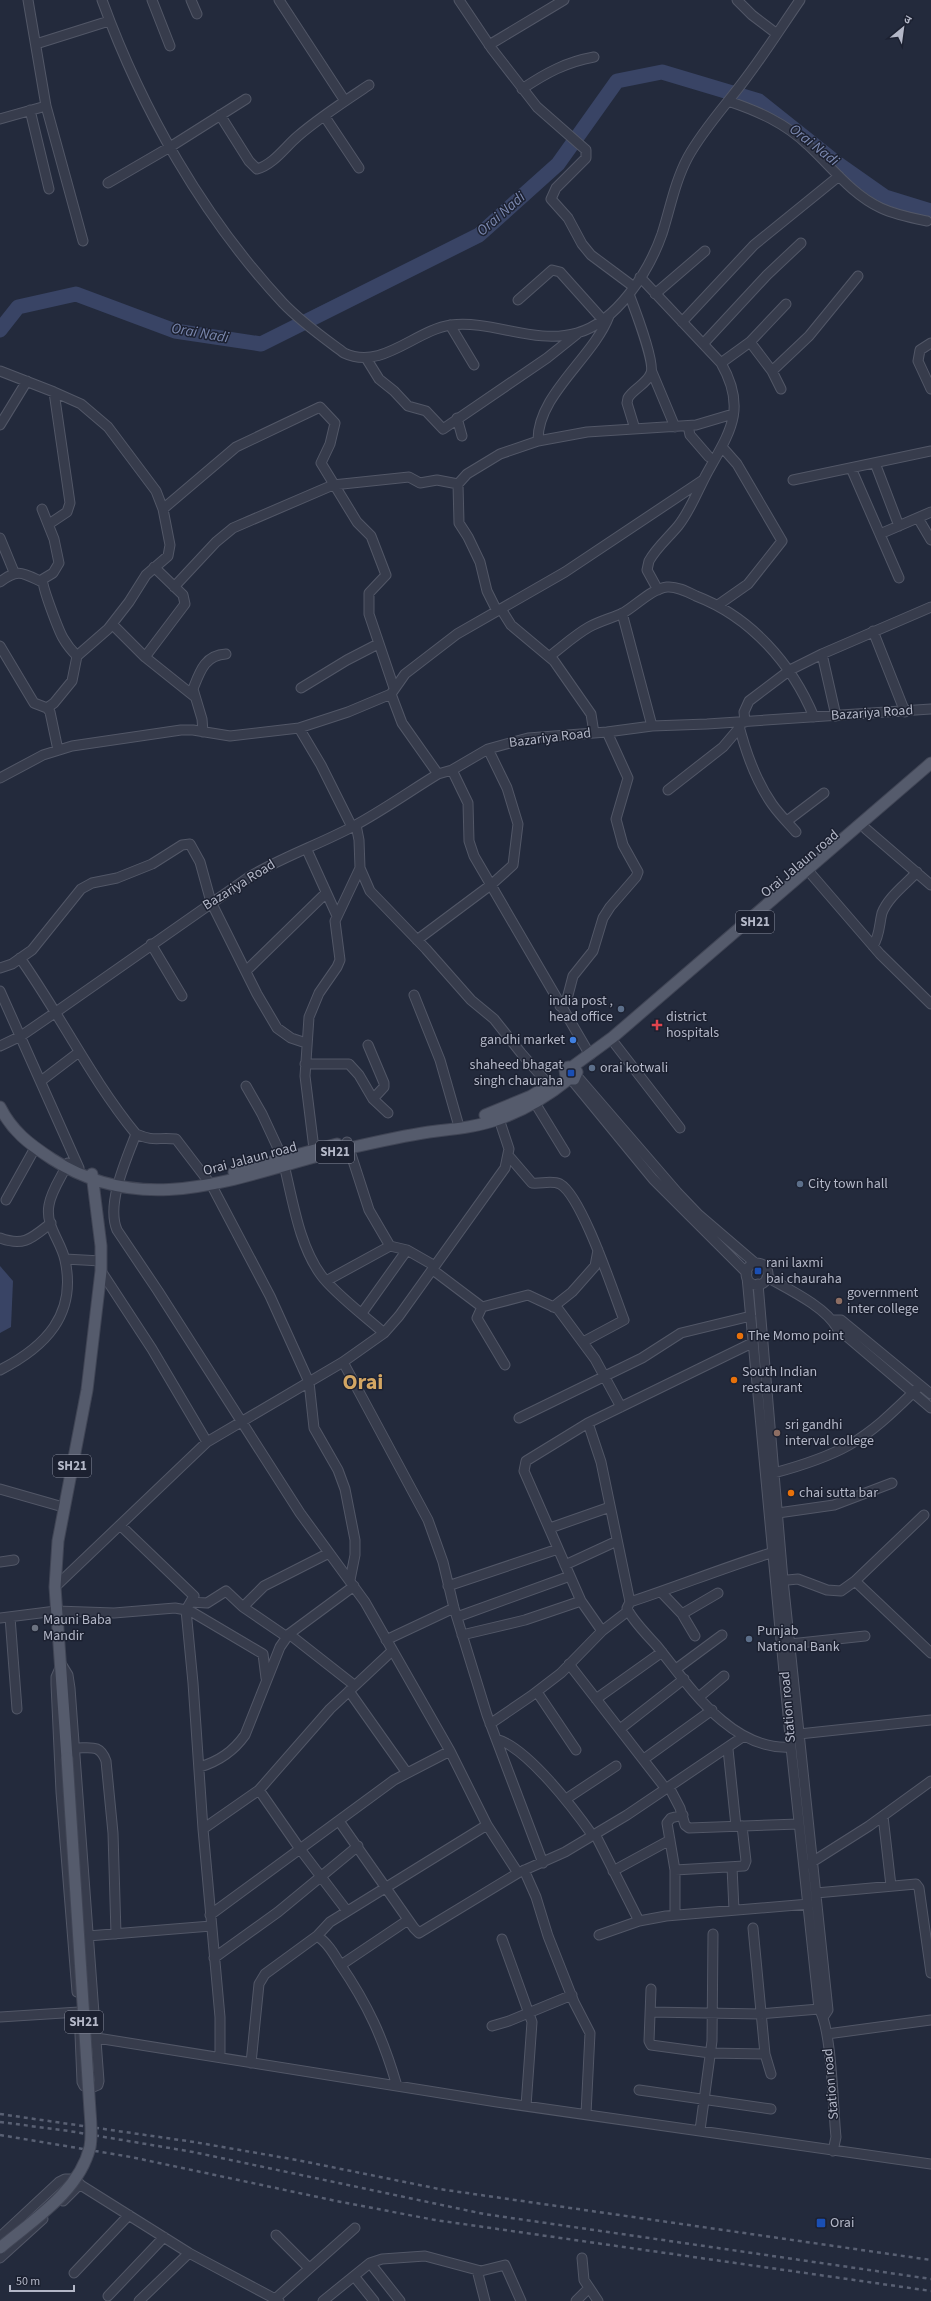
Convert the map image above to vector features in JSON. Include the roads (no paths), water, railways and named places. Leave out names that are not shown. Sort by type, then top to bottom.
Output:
[{"type":"main road","points":[[572,1075],[590,1055],[931,763]]},
{"type":"main road","name":"Orai Jalaun road","points":[[93,1177],[119,1184],[210,1182],[314,1153],[498,1115],[535,1103],[615,1044],[811,874],[866,829],[931,771]]},
{"type":"main road","name":"Orai Jalaun road","points":[[401,1134],[476,1125],[498,1115],[550,1085],[572,1075]]},
{"type":"main road","points":[[0,1107],[8,1123],[35,1148],[67,1166],[93,1177]]},
{"type":"main road","points":[[8,1123],[67,1166],[79,1168],[93,1177]]},
{"type":"main road","name":"SH21","points":[[0,2248],[63,2194],[75,2181],[90,2147],[90,2111],[55,1587],[58,1541],[63,1507],[87,1390],[101,1266],[93,1177]]},
{"type":"street","points":[[28,0],[46,106],[83,241]]},
{"type":"street","points":[[102,0],[109,21],[170,147],[210,214],[284,304],[344,353],[355,358],[366,358],[398,348],[431,331],[450,325],[466,324],[541,336],[558,336],[578,333]]},
{"type":"street","points":[[152,0],[170,46]]},
{"type":"street","points":[[191,0],[197,14]]},
{"type":"street","points":[[279,0],[345,101]]},
{"type":"street","points":[[459,0],[489,45],[537,107],[581,144],[586,150],[586,158],[556,188],[551,199],[568,218],[582,244],[591,255],[631,290],[652,372],[674,427]]},
{"type":"street","points":[[489,45],[564,0]]},
{"type":"street","points":[[737,0],[752,15],[777,34]]},
{"type":"street","points":[[366,358],[378,379],[394,391],[408,406],[426,411],[443,429],[548,358],[578,333],[606,318],[631,290],[640,277],[662,235],[687,158],[700,138],[746,78],[800,0]]},
{"type":"street","points":[[36,44],[109,21]]},
{"type":"street","points":[[522,89],[544,74],[568,62],[594,57]]},
{"type":"street","points":[[220,115],[249,161],[257,169],[263,167],[278,156],[298,136],[369,85]]},
{"type":"street","points":[[108,183],[170,147],[246,99]]},
{"type":"street","points":[[730,99],[762,113],[782,124],[807,144],[839,176],[863,197],[880,208],[900,215],[928,221]]},
{"type":"street","points":[[0,118],[46,106]]},
{"type":"street","points":[[30,110],[49,189]]},
{"type":"street","points":[[325,117],[359,168]]},
{"type":"street","points":[[682,322],[754,245],[839,176]]},
{"type":"street","points":[[703,344],[768,275],[801,243]]},
{"type":"street","points":[[655,294],[705,251]]},
{"type":"street","points":[[518,300],[552,270],[556,269],[606,318]]},
{"type":"street","points":[[772,371],[809,336],[858,276]]},
{"type":"street","points":[[640,277],[721,363],[730,379],[735,395],[730,429],[722,446],[685,516],[649,561],[647,570],[658,590]]},
{"type":"street","points":[[721,363],[750,342],[786,304]]},
{"type":"street","points":[[538,440],[538,431],[546,409],[600,335],[606,318]]},
{"type":"street","points":[[450,325],[474,365]]},
{"type":"street","points":[[750,342],[772,371],[781,389]]},
{"type":"street","points":[[931,342],[920,350],[918,354],[918,361],[928,376],[931,388]]},
{"type":"street","points":[[4,372],[81,404],[108,427],[156,491],[163,509],[169,551],[168,556],[154,567],[112,624],[77,656],[72,681],[54,703],[46,708]]},
{"type":"street","points":[[635,429],[627,403],[628,398],[652,372]]},
{"type":"street","points":[[0,425],[27,381]]},
{"type":"street","points":[[49,524],[67,512],[70,503],[54,392]]},
{"type":"street","points":[[163,509],[236,447],[320,406],[335,424],[330,444],[321,463],[356,522],[371,536],[386,575],[369,593],[369,614],[402,723],[438,774]]},
{"type":"street","points":[[594,733],[591,714],[550,656],[511,625],[487,592],[480,562],[468,536],[459,523],[458,484],[466,474],[500,454],[538,440],[587,432],[688,426],[733,414]]},
{"type":"street","points":[[458,418],[462,436]]},
{"type":"street","points":[[688,426],[690,435],[709,457]]},
{"type":"street","points":[[718,605],[748,584],[782,541],[737,464],[722,446]]},
{"type":"street","points":[[793,480],[931,451]]},
{"type":"street","points":[[875,463],[899,526]]},
{"type":"street","points":[[851,468],[899,578]]},
{"type":"street","points":[[174,587],[216,542],[234,528],[333,485],[409,477],[420,483],[437,480],[458,484]]},
{"type":"street","points":[[0,778],[36,758],[58,750],[99,741],[181,730],[230,736],[299,728],[348,712],[392,691],[406,674],[457,634],[565,572],[703,480]]},
{"type":"street","points":[[42,509],[49,524],[59,563],[53,573],[43,579],[42,582]]},
{"type":"street","points":[[880,534],[931,512]]},
{"type":"street","points":[[918,518],[931,540]]},
{"type":"street","points":[[0,538],[14,572]]},
{"type":"street","points":[[145,657],[185,604],[183,594],[154,567]]},
{"type":"street","points":[[0,582],[14,572],[27,574],[42,582],[58,628],[77,656]]},
{"type":"street","points":[[550,656],[589,627],[622,613],[658,590],[669,587],[681,590],[718,605],[738,618],[769,647],[790,670],[814,717]]},
{"type":"street","points":[[668,790],[723,747],[741,724],[749,701],[790,670],[873,631],[931,607]]},
{"type":"street","points":[[622,613],[652,726]]},
{"type":"street","points":[[112,624],[145,657],[195,697]]},
{"type":"street","points":[[873,631],[905,712]]},
{"type":"street","points":[[301,688],[347,660],[378,644]]},
{"type":"street","points":[[0,646],[34,703],[46,708],[53,720],[58,750]]},
{"type":"street","points":[[203,732],[202,719],[193,689],[203,666],[213,656],[226,654]]},
{"type":"street","points":[[822,654],[836,716]]},
{"type":"street","name":"Bazariya Road","points":[[0,1046],[21,1036],[150,944],[263,868],[306,850],[354,826],[438,774],[452,770],[488,748],[528,738],[607,732],[652,726],[741,724],[814,717],[905,712],[931,709]]},
{"type":"street","points":[[741,724],[749,758],[765,792],[796,832]]},
{"type":"street","points":[[299,728],[354,826],[359,840],[360,868],[370,891],[471,1000],[494,1019],[521,1053],[550,1085]]},
{"type":"street","points":[[560,1006],[567,999],[573,976],[593,951],[603,918],[610,907],[636,877],[638,872],[623,845],[616,819],[628,778],[607,732]]},
{"type":"street","points":[[417,940],[492,884],[512,865],[518,824],[507,788],[488,748]]},
{"type":"street","points":[[452,770],[468,803],[471,848],[560,1006],[590,1055]]},
{"type":"street","points":[[787,821],[824,793]]},
{"type":"street","points":[[866,829],[931,885]]},
{"type":"street","points":[[0,968],[20,958],[43,938],[70,900],[81,889],[92,883],[117,878],[152,864],[182,845],[190,844],[200,862],[211,902],[277,1028],[284,1035],[306,1044]]},
{"type":"street","points":[[306,850],[337,916]]},
{"type":"street","points":[[314,1153],[305,1064],[306,1044],[312,1006],[340,960],[335,927],[337,916],[360,868]]},
{"type":"street","points":[[873,946],[878,939],[883,912],[888,903],[917,872]]},
{"type":"street","points":[[811,874],[873,946],[907,982],[931,1004]]},
{"type":"street","points":[[246,971],[326,893]]},
{"type":"street","points":[[150,944],[182,996]]},
{"type":"street","points":[[20,958],[56,1012],[112,1104],[136,1134],[146,1139],[159,1141],[176,1139],[210,1182],[270,1296],[309,1382],[310,1410],[314,1428],[338,1470],[345,1489],[355,1540],[352,1583],[288,1636],[280,1647],[247,1730],[237,1747],[225,1756],[200,1767]]},
{"type":"street","points":[[0,990],[79,1168]]},
{"type":"street","points":[[414,995],[440,1060],[458,1123]]},
{"type":"street","points":[[615,1044],[680,1128]]},
{"type":"street","points":[[368,1045],[384,1083],[384,1087],[373,1099]]},
{"type":"street","points":[[41,1081],[79,1052]]},
{"type":"street","points":[[305,1064],[349,1064],[359,1074],[373,1099],[388,1113]]},
{"type":"street","points":[[572,1075],[699,1215],[755,1263],[765,1266],[767,1277],[764,1282],[758,1284],[751,1282],[747,1275],[653,1179],[572,1075]]},
{"type":"street","points":[[246,1086],[276,1142],[283,1162],[300,1226],[312,1261],[326,1281],[384,1333]]},
{"type":"street","points":[[535,1103],[565,1152]]},
{"type":"street","points":[[55,1587],[207,1442],[343,1362],[384,1333],[399,1316],[505,1168],[508,1155],[508,1141],[498,1115]]},
{"type":"street","points":[[136,1134],[119,1184],[113,1211],[113,1220],[117,1230],[242,1421],[300,1513],[352,1583],[450,1751],[487,1825],[521,1872],[536,1897],[548,1936],[591,2038],[586,2114]]},
{"type":"street","points":[[348,1145],[369,1210],[390,1246]]},
{"type":"street","points":[[6,1200],[35,1148]]},
{"type":"street","points":[[508,1155],[532,1183],[555,1182],[564,1187],[584,1218],[598,1250],[624,1320],[583,1342]]},
{"type":"street","points":[[0,1370],[21,1359],[40,1345],[59,1321],[65,1307],[67,1286],[65,1259],[52,1232],[49,1205],[67,1166]]},
{"type":"street","points":[[0,1238],[21,1242],[32,1238],[50,1223]]},
{"type":"street","points":[[326,1281],[390,1246],[407,1250],[434,1268],[482,1307]]},
{"type":"street","points":[[362,1313],[407,1250]]},
{"type":"street","points":[[553,1307],[572,1292],[595,1266],[598,1250]]},
{"type":"street","points":[[65,1259],[101,1266],[207,1442]]},
{"type":"street","points":[[747,1275],[749,1266],[755,1263]]},
{"type":"street","name":"Station road","points":[[747,1275],[752,1343],[774,1552],[790,1644],[813,1861],[828,2010],[822,2013]]},
{"type":"street","points":[[767,1277],[833,1320],[837,1328],[931,1408]]},
{"type":"street","name":"Station road","points":[[758,1284],[778,1513],[780,1580],[791,1747],[808,1904],[822,2013],[827,2034],[836,2137],[833,2151]]},
{"type":"street","points":[[482,1307],[528,1295],[558,1309],[583,1342],[621,1407]]},
{"type":"street","points":[[482,1307],[477,1318],[505,1365]]},
{"type":"street","points":[[519,1418],[642,1358],[681,1333],[750,1316]]},
{"type":"street","points":[[833,1320],[841,1320],[931,1394]]},
{"type":"street","points":[[602,1631],[581,1601],[524,1471],[525,1465],[532,1456],[588,1423],[752,1343]]},
{"type":"street","points":[[343,1362],[428,1520],[443,1562],[455,1613],[490,1724],[543,1863]]},
{"type":"street","points":[[774,1473],[810,1462],[850,1445],[882,1422],[920,1386]]},
{"type":"street","points":[[588,1423],[601,1462],[629,1606],[662,1652],[699,1697],[712,1710],[744,1736],[764,1745],[780,1748],[791,1747]]},
{"type":"street","points":[[778,1513],[834,1505],[892,1482]]},
{"type":"street","points":[[0,1489],[63,1507]]},
{"type":"street","points":[[550,1528],[610,1507]]},
{"type":"street","points":[[780,1580],[804,1580],[836,1592],[847,1588],[924,1515]]},
{"type":"street","points":[[120,1525],[194,1596],[186,1612],[200,1767],[203,1830],[210,1915],[220,2017],[220,2057]]},
{"type":"street","points":[[565,1565],[617,1541]]},
{"type":"street","points":[[448,1586],[558,1549]]},
{"type":"street","points":[[490,1724],[537,1692],[570,1664],[629,1606],[720,1569],[774,1552]]},
{"type":"street","points":[[243,1607],[264,1586],[329,1553]]},
{"type":"street","points":[[0,1562],[14,1560]]},
{"type":"street","points":[[386,1640],[455,1613],[570,1576]]},
{"type":"street","points":[[855,1581],[931,1653]]},
{"type":"street","points":[[191,1602],[207,1603],[226,1591],[243,1607],[288,1636],[352,1688],[407,1773]]},
{"type":"street","points":[[661,1592],[682,1614],[695,1636]]},
{"type":"street","points":[[682,1614],[718,1593]]},
{"type":"street","points":[[462,1636],[525,1620],[581,1601]]},
{"type":"street","points":[[0,1618],[56,1611],[114,1613],[175,1608],[186,1612],[192,1612],[263,1654]]},
{"type":"street","points":[[10,1617],[17,1709]]},
{"type":"street","points":[[676,1669],[722,1635]]},
{"type":"street","points":[[790,1644],[865,1636]]},
{"type":"street","points":[[263,1654],[280,1647]]},
{"type":"street","points":[[203,1830],[259,1790],[352,1688],[392,1652]]},
{"type":"street","points":[[596,1699],[662,1652]]},
{"type":"street","points":[[263,1654],[266,1680]]},
{"type":"street","points":[[570,1664],[667,1788],[683,1815],[685,1825],[689,1828],[799,1824]]},
{"type":"street","points":[[60,1665],[68,1675],[97,2038],[99,2081],[98,2085],[91,2088],[84,2086],[82,2082],[79,2012],[61,1792],[56,1684],[56,1677],[60,1665]]},
{"type":"street","points":[[699,1697],[724,1676]]},
{"type":"street","points":[[620,1728],[684,1679]]},
{"type":"street","points":[[537,1692],[576,1750]]},
{"type":"street","points":[[644,1759],[712,1710]]},
{"type":"street","points":[[799,1734],[931,1720]]},
{"type":"street","points":[[339,1821],[358,1846],[416,1931],[422,1931],[521,1872],[543,1863],[594,1835],[728,1749],[744,1736]]},
{"type":"street","points":[[496,1739],[514,1747],[566,1799],[594,1835],[639,1921]]},
{"type":"street","points":[[75,1748],[99,1749],[103,1752],[106,1761],[113,1833],[116,1934]]},
{"type":"street","points":[[676,1870],[732,1867],[746,1864],[728,1749]]},
{"type":"street","points":[[210,1915],[407,1773],[450,1751]]},
{"type":"street","points":[[566,1799],[616,1766]]},
{"type":"street","points":[[805,1867],[883,1816],[931,1781]]},
{"type":"street","points":[[259,1790],[321,1878],[347,1911]]},
{"type":"street","points":[[675,1915],[676,1870],[668,1820],[683,1815]]},
{"type":"street","points":[[883,1816],[891,1886]]},
{"type":"street","points":[[251,2063],[261,1978],[317,1936],[330,1922],[487,1825]]},
{"type":"street","points":[[613,1871],[670,1840]]},
{"type":"street","points":[[214,1958],[321,1878],[358,1846]]},
{"type":"street","points":[[732,1867],[734,1910]]},
{"type":"street","points":[[816,1893],[913,1883],[918,1885],[931,1973]]},
{"type":"street","points":[[599,1935],[639,1921],[675,1915],[808,1904]]},
{"type":"street","points":[[341,1965],[408,1920]]},
{"type":"street","points":[[88,1936],[211,1926]]},
{"type":"street","points":[[753,1928],[760,2014],[765,2054],[771,2074]]},
{"type":"street","points":[[700,2130],[710,2053],[713,1934]]},
{"type":"street","points":[[317,1936],[331,1950],[361,1994],[374,2020],[397,2086]]},
{"type":"street","points":[[502,1939],[530,2012],[532,2031],[526,2106]]},
{"type":"street","points":[[651,1989],[649,2041],[651,2045],[710,2053],[765,2054]]},
{"type":"street","points":[[492,2026],[572,1995]]},
{"type":"street","points":[[0,2017],[79,2012]]},
{"type":"street","points":[[651,2012],[760,2014],[822,2013]]},
{"type":"street","points":[[827,2034],[931,2020]]},
{"type":"street","points":[[97,2038],[526,2106],[931,2164]]},
{"type":"street","points":[[639,2090],[771,2109]]},
{"type":"street","points":[[0,2237],[59,2182],[65,2179],[71,2179],[189,2253],[277,2300],[309,2268],[355,2228]]},
{"type":"street","points":[[0,2258],[80,2184]]},
{"type":"street","points":[[74,2273],[129,2215]]},
{"type":"street","points":[[276,2235],[309,2268]]},
{"type":"street","points":[[108,2296],[164,2237]]},
{"type":"street","points":[[139,2301],[189,2253]]},
{"type":"street","points":[[323,2301],[370,2263],[382,2259],[425,2256],[477,2270],[487,2270],[505,2264],[521,2301]]},
{"type":"street","points":[[582,2258],[584,2280],[588,2289],[598,2301]]},
{"type":"street","points":[[370,2263],[400,2301]]},
{"type":"street","points":[[477,2270],[485,2301]]},
{"type":"street","points":[[354,2276],[374,2301]]},
{"type":"street","points":[[576,2301],[588,2289]]},
{"type":"water","points":[[0,1266],[13,1281],[11,1327],[0,1333]]},
{"type":"waterway","name":"Orai Nadi","points":[[0,330],[18,307],[76,294],[175,331],[261,344],[479,235],[558,164],[617,81],[662,72],[759,101],[838,164],[885,197],[931,211]]},
{"type":"railway","points":[[0,2114],[194,2142],[297,2160],[439,2189],[931,2260]]},
{"type":"railway","points":[[0,2122],[69,2131],[193,2152],[484,2214],[931,2279]]},
{"type":"railway","points":[[0,2135],[131,2157],[341,2202],[435,2220],[931,2291]]},
{"type":"place","name":"india post , head office","points":[[621,1009]]},
{"type":"place","name":"district hospitals","points":[[657,1025]]},
{"type":"place","name":"gandhi market","points":[[573,1040]]},
{"type":"place","name":"orai kotwali","points":[[592,1068]]},
{"type":"place","name":"shaheed bhagat singh chauraha","points":[[571,1073]]},
{"type":"place","name":"City town hall","points":[[800,1184]]},
{"type":"place","name":"rani laxmi bai chauraha","points":[[758,1271]]},
{"type":"place","name":"government inter college","points":[[839,1301]]},
{"type":"place","name":"The Momo point","points":[[740,1336]]},
{"type":"place","name":"South Indian restaurant","points":[[734,1380]]},
{"type":"place","name":"sri gandhi interval college","points":[[777,1433]]},
{"type":"place","name":"chai sutta bar","points":[[791,1493]]},
{"type":"place","name":"Mauni Baba Mandir","points":[[35,1628]]},
{"type":"place","name":"Punjab National Bank","points":[[749,1639]]},
{"type":"place","name":"Orai","points":[[821,2223]]},
{"type":"district","name":"Orai","points":[[363,1382]]}]
